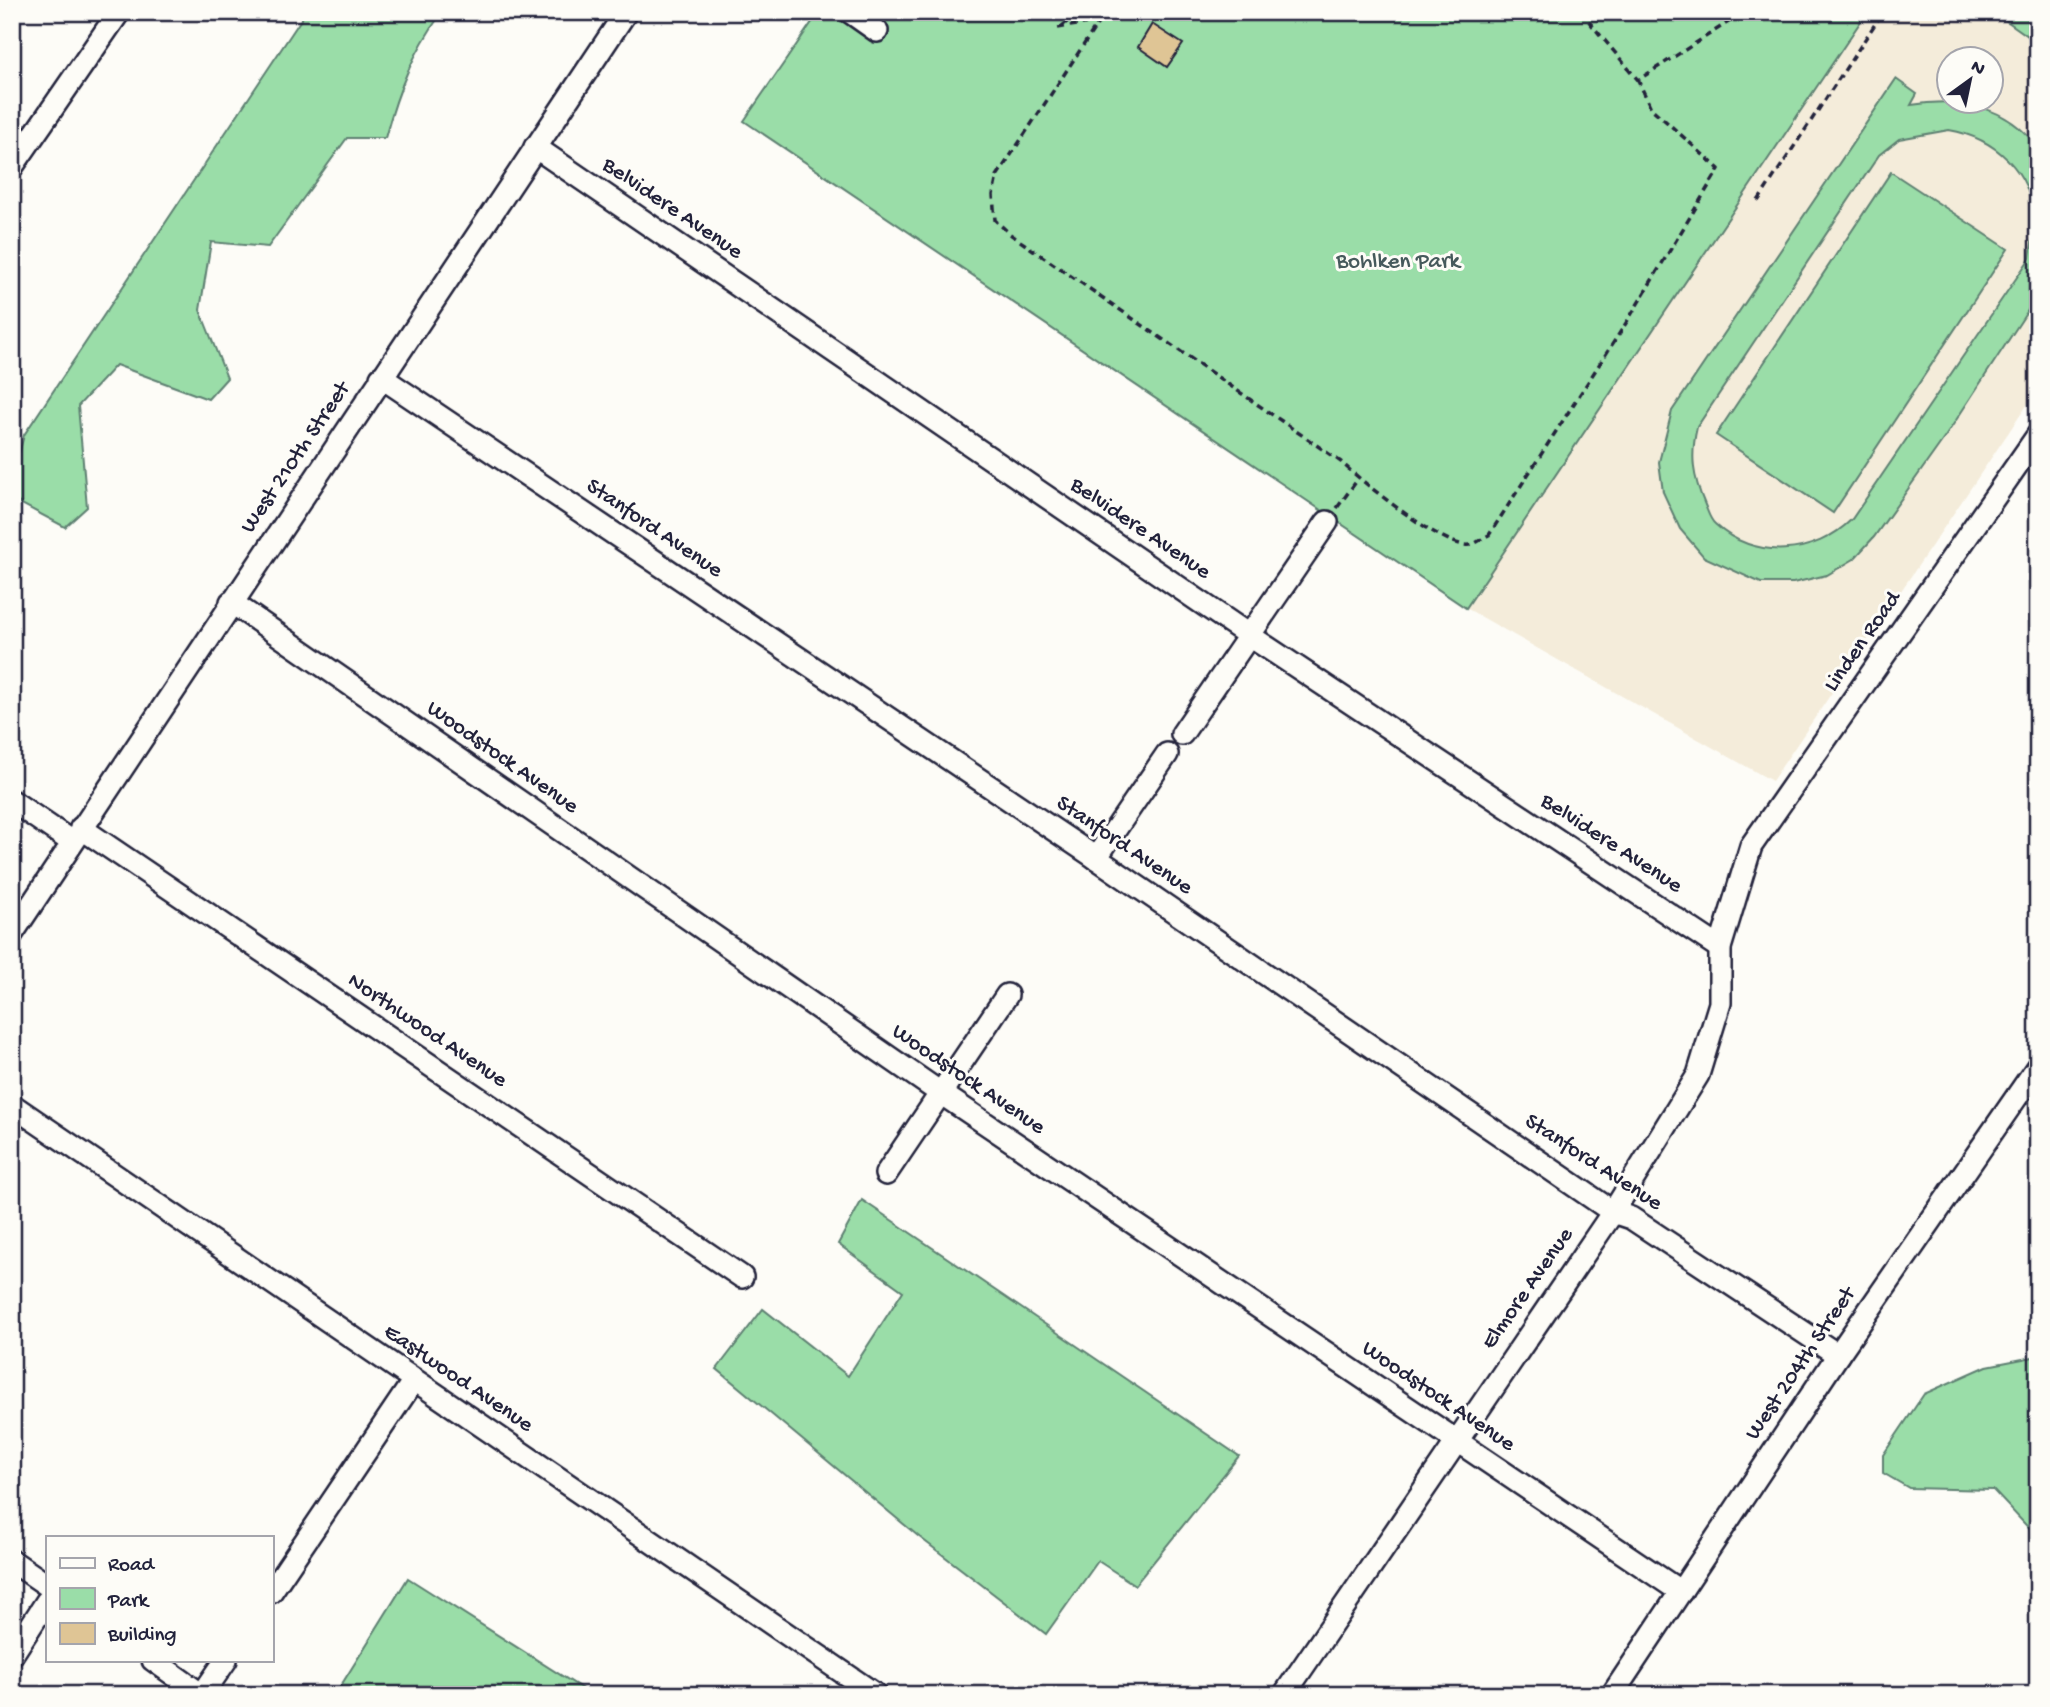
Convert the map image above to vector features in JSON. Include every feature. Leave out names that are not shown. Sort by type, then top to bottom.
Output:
[{"type":"street","points":[[12,167],[119,12]]},
{"type":"street","name":"West 210th Street","points":[[12,934],[626,12]]},
{"type":"street","points":[[850,12],[877,31]]},
{"type":"street","name":"Belvidere Avenue","points":[[535,147],[1250,636],[1720,948]]},
{"type":"street","name":"Stanford Avenue","points":[[382,377],[1096,858],[1613,1212],[1631,1218],[1838,1355]]},
{"type":"street","name":"Linden Road","points":[[1740,881],[1751,846],[2038,435]]},
{"type":"street","points":[[1182,734],[1327,522]]},
{"type":"street","name":"Woodstock Avenue","points":[[231,602],[942,1094],[1681,1592]]},
{"type":"street","points":[[1096,858],[1167,754]]},
{"type":"street","name":"Northwood Avenue","points":[[12,801],[77,835],[742,1277]]},
{"type":"street","name":"Elmore Avenue","points":[[1284,1695],[1455,1440],[1613,1212],[1699,1075],[1720,1003],[1720,948],[1740,881]]},
{"type":"street","points":[[887,1174],[1007,995]]},
{"type":"street","name":"West 204th Street","points":[[1612,1695],[1838,1355],[2038,1066]]},
{"type":"street","name":"Eastwood Avenue","points":[[12,1105],[876,1695]]},
{"type":"street","points":[[273,1589],[414,1380]]},
{"type":"street","points":[[12,1560],[46,1584]]},
{"type":"street","points":[[12,1655],[46,1603]]},
{"type":"street","points":[[156,1662],[202,1695],[225,1662]]},
{"type":"path","points":[[1079,12],[1058,28],[1156,12]]},
{"type":"path","points":[[1100,20],[997,176],[993,195],[995,220],[1010,234],[1341,462],[1358,479],[1448,542],[1470,545],[1489,534],[1628,320],[1719,169],[1651,108],[1639,80],[1581,12]]},
{"type":"path","points":[[1639,80],[1744,12]]},
{"type":"path","points":[[1758,201],[1882,12]]},
{"type":"path","points":[[1327,522],[1358,479]]},
{"type":"shaded area","points":[[1867,12],[2038,12],[2038,389],[1772,781],[1466,608]]},
{"type":"green space","points":[[306,12],[442,12],[407,72],[385,138],[347,138],[268,247],[211,242],[200,310],[227,378],[208,399],[116,365],[78,406],[87,507],[65,527],[12,499],[12,480],[24,435]]},
{"type":"green space","name":"Bohlken Park","points":[[819,12],[1867,12],[1466,608],[744,121]]},
{"type":"green space","points":[[1994,12],[2038,12],[2038,43]]},
{"type":"green space","points":[[1896,79],[1917,94],[1911,105],[1934,103],[1934,116],[2002,116],[2026,133],[2038,148],[2038,295],[1945,437],[1874,537],[1854,559],[1827,575],[1793,583],[1761,583],[1704,557],[1680,529],[1663,492],[1659,462],[1672,411]],"holes":[[[1949,130],[1981,141],[2008,160],[2026,186],[2034,220],[2030,258],[1852,519],[1820,541],[1803,547],[1766,548],[1731,536],[1712,520],[1698,485],[1693,457],[1697,427],[1879,155],[1899,139]]]},
{"type":"green space","points":[[1891,172],[2008,249],[1833,513],[1716,435]]},
{"type":"green space","points":[[862,1200],[1239,1456],[1135,1585],[1098,1561],[1046,1634],[918,1536],[717,1369],[763,1309],[848,1376],[903,1291],[838,1244]]},
{"type":"green space","points":[[2038,1356],[2038,1538],[1993,1490],[1909,1488],[1883,1473],[1883,1455],[1924,1394],[1987,1366]]},
{"type":"green space","points":[[408,1578],[592,1695],[335,1695]]},
{"type":"building","points":[[1152,24],[1183,44],[1167,67],[1138,47]]}]
